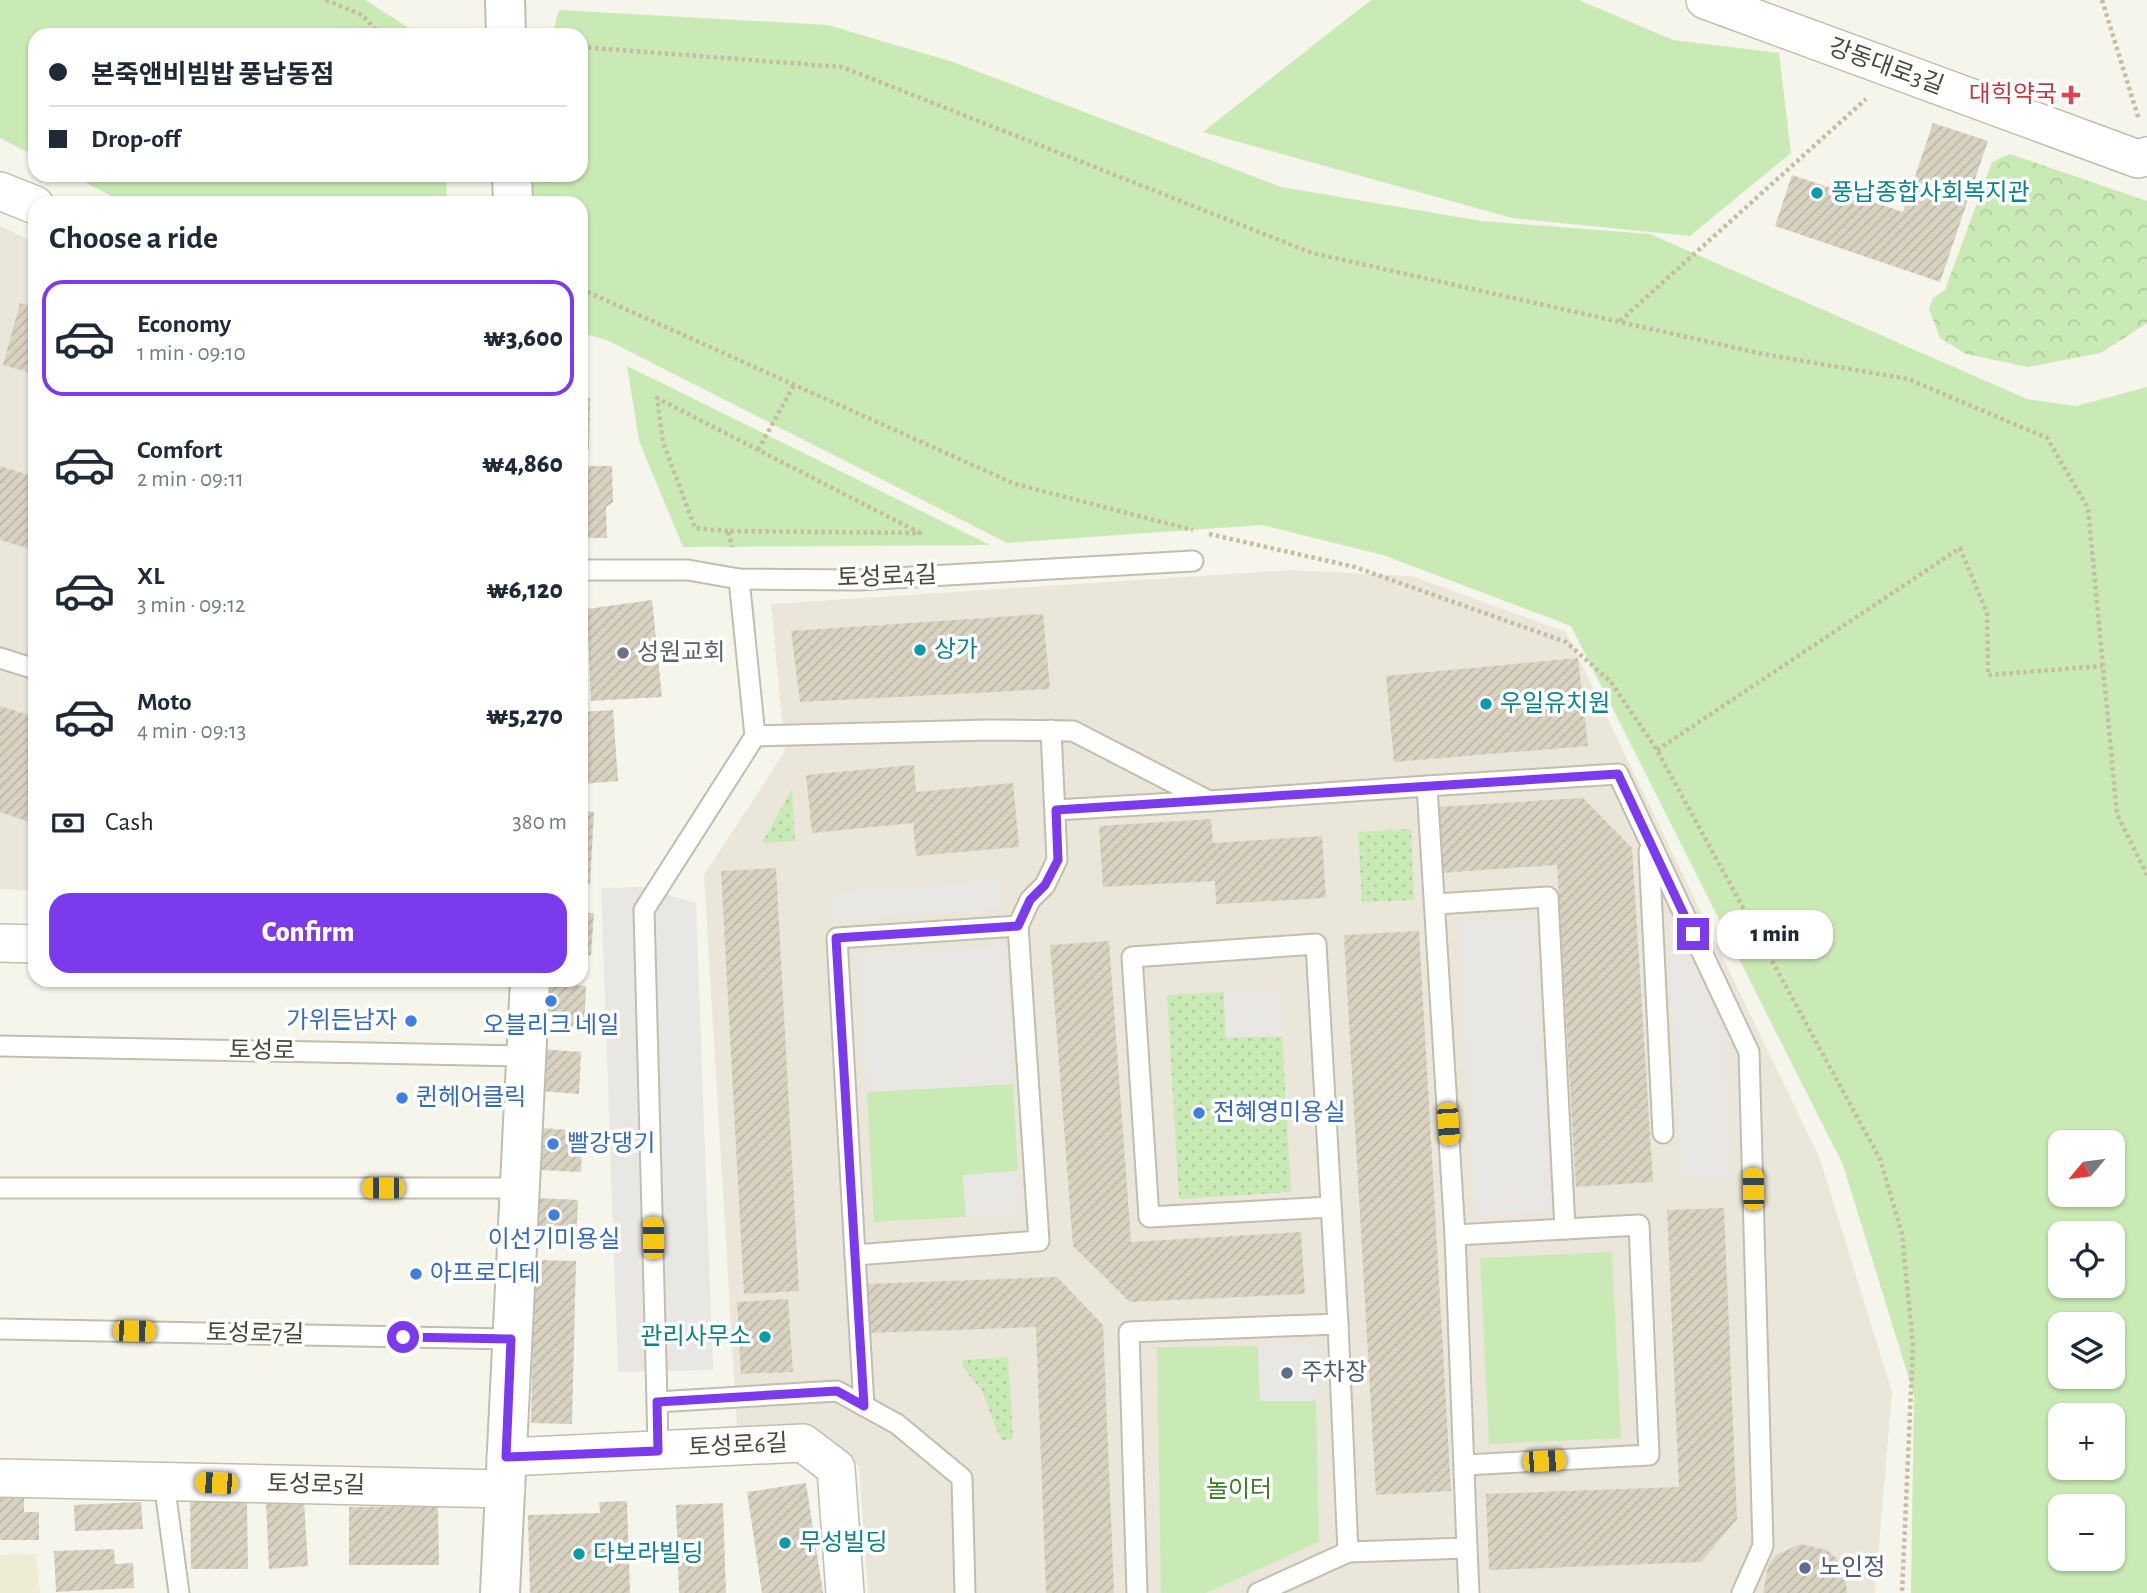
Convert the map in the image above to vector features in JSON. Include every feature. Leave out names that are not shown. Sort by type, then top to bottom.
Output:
[{"type":"street","points":[[505,0],[506,28]]},
{"type":"street","name":"강동대로3길","points":[[1705,0],[2143,158]]},
{"type":"street","points":[[0,191],[28,202]]},
{"type":"street","points":[[0,943],[28,944]]},
{"type":"street","points":[[500,1593],[529,987]]},
{"type":"street","name":"토성로6길","points":[[506,1473],[658,1451],[803,1443],[836,1468],[845,1593]]},
{"type":"street","name":"토성로5길","points":[[0,1478],[164,1482],[506,1473]]},
{"type":"lane","name":"토성로4길","points":[[588,570],[688,570],[739,579],[859,580],[1193,561]]},
{"type":"lane","points":[[658,1451],[644,910],[755,736],[739,579]]},
{"type":"lane","points":[[0,658],[28,667]]},
{"type":"lane","points":[[855,1255],[1039,1241],[1018,926],[1030,900],[1045,885],[1058,860],[1051,730]]},
{"type":"lane","points":[[755,736],[1073,731],[1209,802]]},
{"type":"lane","points":[[1056,810],[1618,774],[1749,1052],[1763,1546],[1742,1593]]},
{"type":"lane","points":[[1427,786],[1455,1235],[1469,1593]]},
{"type":"lane","points":[[1648,840],[1663,1133]]},
{"type":"lane","points":[[1435,904],[1548,897],[1564,1229]]},
{"type":"lane","points":[[864,1406],[836,938],[1018,926]]},
{"type":"lane","points":[[1331,1207],[1149,1217],[1132,957],[1316,944],[1338,1324],[1348,1552]]},
{"type":"lane","name":"토성로","points":[[0,1046],[524,1056]]},
{"type":"lane","points":[[0,1188],[520,1188]]},
{"type":"lane","points":[[1455,1235],[1639,1226],[1649,1455],[1465,1465]]},
{"type":"lane","points":[[1137,1593],[1129,1332],[1338,1324]]},
{"type":"lane","name":"토성로7길","points":[[0,1329],[511,1339]]},
{"type":"lane","points":[[657,1402],[837,1391],[898,1424],[962,1479],[965,1593]]},
{"type":"lane","points":[[164,1482],[179,1593]]},
{"type":"lane","points":[[1258,1593],[1348,1552],[1467,1548]]},
{"type":"path","points":[[326,0],[362,15],[374,28]]},
{"type":"path","points":[[2102,0],[2139,113],[2143,158]]},
{"type":"path","points":[[588,48],[842,67],[1312,253],[1763,354],[1908,379],[2047,438],[2088,508],[2117,814],[2147,875]]},
{"type":"path","points":[[1620,321],[1897,71]]},
{"type":"path","points":[[758,450],[794,385]]},
{"type":"path","points":[[657,398],[920,533],[728,531],[695,528],[663,442],[657,398]]},
{"type":"path","points":[[728,531],[739,579]]},
{"type":"path","points":[[1657,750],[1960,548],[1987,613],[1988,675],[2102,666]]},
{"type":"shaded area","points":[[0,226],[28,240],[28,891],[0,889]]},
{"type":"shaded area","points":[[1291,570],[1412,576],[1566,632],[1820,1159],[1892,1392],[1875,1593],[868,1593],[859,1466],[807,1425],[737,1426],[704,875],[785,751],[771,604]]},
{"type":"shaded area","points":[[998,880],[1001,908],[833,921],[831,893]]},
{"type":"shaded area","points":[[642,887],[696,903],[713,1370],[618,1372],[601,888]]},
{"type":"shaded area","points":[[1669,918],[1724,1031],[1730,1177],[1682,1179]]},
{"type":"shaded area","points":[[1535,919],[1549,1212],[1475,1216],[1460,922]]},
{"type":"shaded area","points":[[1005,946],[1013,1084],[867,1092],[859,954]]},
{"type":"shaded area","points":[[1280,990],[1282,1036],[1226,1038],[1224,992]]},
{"type":"shaded area","points":[[1018,1171],[1021,1213],[966,1217],[963,1175]]},
{"type":"shaded area","name":"주차장","points":[[1315,1345],[1316,1401],[1260,1401],[1258,1346]]},
{"type":"shaded area","points":[[36,1554],[40,1593],[0,1593],[0,1555]]},
{"type":"green space","points":[[0,0],[365,0],[409,28],[28,28],[28,152],[0,138]]},
{"type":"green space","points":[[1371,0],[1579,0],[1673,40],[1779,53],[1791,153],[1690,236],[1512,218],[1203,132]]},
{"type":"green space","points":[[559,10],[828,25],[953,62],[1281,187],[1482,221],[1650,234],[2027,399],[2076,406],[2147,387],[2147,1593],[1911,1593],[1914,1395],[1843,1165],[1571,626],[1383,555],[1262,525],[1007,543],[607,340],[588,335],[588,196],[528,196],[526,182],[588,182],[588,28],[554,28]]},
{"type":"green space","points":[[2010,154],[2147,201],[2147,323],[2101,353],[2028,367],[1966,354],[1940,338],[1929,309],[1933,298],[1945,290],[1992,162]]},
{"type":"green space","points":[[84,182],[446,182],[447,196],[111,196]]},
{"type":"green space","points":[[627,366],[990,545],[683,547],[639,441]]},
{"type":"green space","points":[[792,789],[795,841],[762,843]]},
{"type":"green space","points":[[1411,829],[1414,900],[1362,902],[1358,832]]},
{"type":"green space","points":[[1224,992],[1226,1038],[1282,1036],[1291,1192],[1179,1199],[1167,995]]},
{"type":"green space","points":[[1013,1084],[1018,1171],[963,1175],[966,1217],[874,1222],[867,1092]]},
{"type":"green space","points":[[1612,1252],[1621,1438],[1489,1444],[1480,1258]]},
{"type":"green space","name":"놀이터","points":[[1258,1346],[1260,1401],[1316,1401],[1319,1542],[1206,1593],[1161,1593],[1157,1347]]},
{"type":"green space","points":[[1008,1357],[1013,1439],[1001,1440],[982,1391],[963,1367],[963,1360]]},
{"type":"building","name":"풍납종합사회복지관","points":[[1933,123],[1988,141],[1940,282],[1775,226],[1792,175],[1903,212]]},
{"type":"building","points":[[20,303],[28,305],[28,372],[3,365]]},
{"type":"building","points":[[588,398],[590,398],[589,450]]},
{"type":"building","points":[[0,466],[28,475],[28,549],[0,540]]},
{"type":"building","points":[[588,466],[612,466],[613,502],[606,507],[607,538],[588,538]]},
{"type":"building","name":"성원교회","points":[[652,600],[662,697],[591,701],[588,609]]},
{"type":"building","name":"상가","points":[[1043,614],[1050,689],[800,702],[791,631]]},
{"type":"building","name":"우일유치원","points":[[1578,658],[1588,746],[1394,762],[1386,676]]},
{"type":"building","points":[[0,706],[28,715],[28,822],[0,812]]},
{"type":"building","points":[[613,710],[618,781],[588,783],[588,712]]},
{"type":"building","points":[[914,765],[916,792],[1013,783],[1019,847],[916,856],[913,823],[812,833],[806,775]]},
{"type":"building","points":[[1583,798],[1632,848],[1653,1182],[1576,1187],[1557,865],[1440,873],[1436,807]]},
{"type":"building","points":[[588,812],[594,812],[588,884]]},
{"type":"building","points":[[1211,819],[1213,843],[1322,836],[1326,898],[1216,904],[1215,881],[1103,887],[1099,826]]},
{"type":"building","points":[[776,868],[799,1291],[744,1294],[721,871]]},
{"type":"building","points":[[588,913],[594,913],[591,955],[588,955]]},
{"type":"building","points":[[1419,931],[1451,1491],[1376,1495],[1344,935]]},
{"type":"building","points":[[1109,941],[1131,1242],[1301,1232],[1305,1294],[1130,1302],[1073,1246],[1050,945]]},
{"type":"building","points":[[546,987],[586,987],[584,1027],[543,1025]]},
{"type":"building","points":[[541,1049],[581,1052],[579,1094],[539,1091]]},
{"type":"building","points":[[542,1128],[583,1131],[581,1172],[539,1170]]},
{"type":"building","points":[[537,1198],[578,1200],[576,1243],[535,1241]]},
{"type":"building","points":[[1724,1208],[1737,1519],[1701,1562],[1489,1570],[1486,1494],[1679,1487],[1667,1210]]},
{"type":"building","points":[[535,1260],[576,1261],[572,1424],[531,1423]]},
{"type":"building","points":[[1057,1277],[1103,1325],[1114,1593],[1046,1593],[1036,1327],[868,1333],[866,1284]]},
{"type":"building","name":"관리사무소","points":[[788,1299],[793,1372],[741,1374],[737,1302]]},
{"type":"building","name":"무성빌딩","points":[[806,1483],[823,1593],[762,1593],[747,1492]]},
{"type":"building","points":[[0,1497],[24,1497],[24,1512],[39,1512],[39,1540],[0,1540]]},
{"type":"building","points":[[247,1501],[248,1569],[191,1569],[190,1502]]},
{"type":"building","points":[[304,1501],[308,1566],[269,1569],[266,1502]]},
{"type":"building","name":"다보라빌딩","points":[[627,1501],[630,1593],[530,1593],[528,1515],[600,1513],[599,1502]]},
{"type":"building","points":[[141,1502],[143,1529],[75,1531],[74,1505]]},
{"type":"building","points":[[723,1503],[726,1593],[679,1593],[676,1505]]},
{"type":"building","points":[[438,1506],[439,1565],[349,1565],[349,1507]]},
{"type":"building","name":"노인정","points":[[1801,1544],[1827,1550],[1837,1559],[1845,1570],[1847,1593],[1763,1593],[1768,1566],[1776,1555]]},
{"type":"building","points":[[114,1549],[115,1564],[133,1563],[134,1588],[56,1592],[54,1551]]},
{"type":"place","name":"대힉약국","points":[[2071,95]]},
{"type":"place","name":"풍납종합사회복지관","points":[[1817,193]]},
{"type":"place","name":"상가","points":[[920,650]]},
{"type":"place","name":"성원교회","points":[[623,653]]},
{"type":"place","name":"우일유치원","points":[[1486,704]]},
{"type":"place","name":"오블리크 네일","points":[[551,1001]]},
{"type":"place","name":"가위든남자","points":[[411,1021]]},
{"type":"place","name":"퀸헤어클릭","points":[[402,1098]]},
{"type":"place","name":"전혜영미용실","points":[[1199,1113]]},
{"type":"place","name":"빨강댕기","points":[[553,1144]]},
{"type":"place","name":"이선기미용실","points":[[554,1215]]},
{"type":"place","name":"아프로디테","points":[[416,1274]]},
{"type":"place","name":"관리사무소","points":[[765,1337]]},
{"type":"place","name":"주차장","points":[[1287,1373]]},
{"type":"place","name":"무성빌딩","points":[[785,1543]]},
{"type":"place","name":"다보라빌딩","points":[[579,1554]]},
{"type":"place","name":"노인정","points":[[1805,1568]]},
{"type":"route","points":[[403,1337],[511,1339],[506,1457],[658,1451],[657,1402],[837,1391],[864,1406],[836,938],[1018,926],[1030,900],[1045,885],[1058,860],[1056,810],[1618,774],[1693,934]]}]
